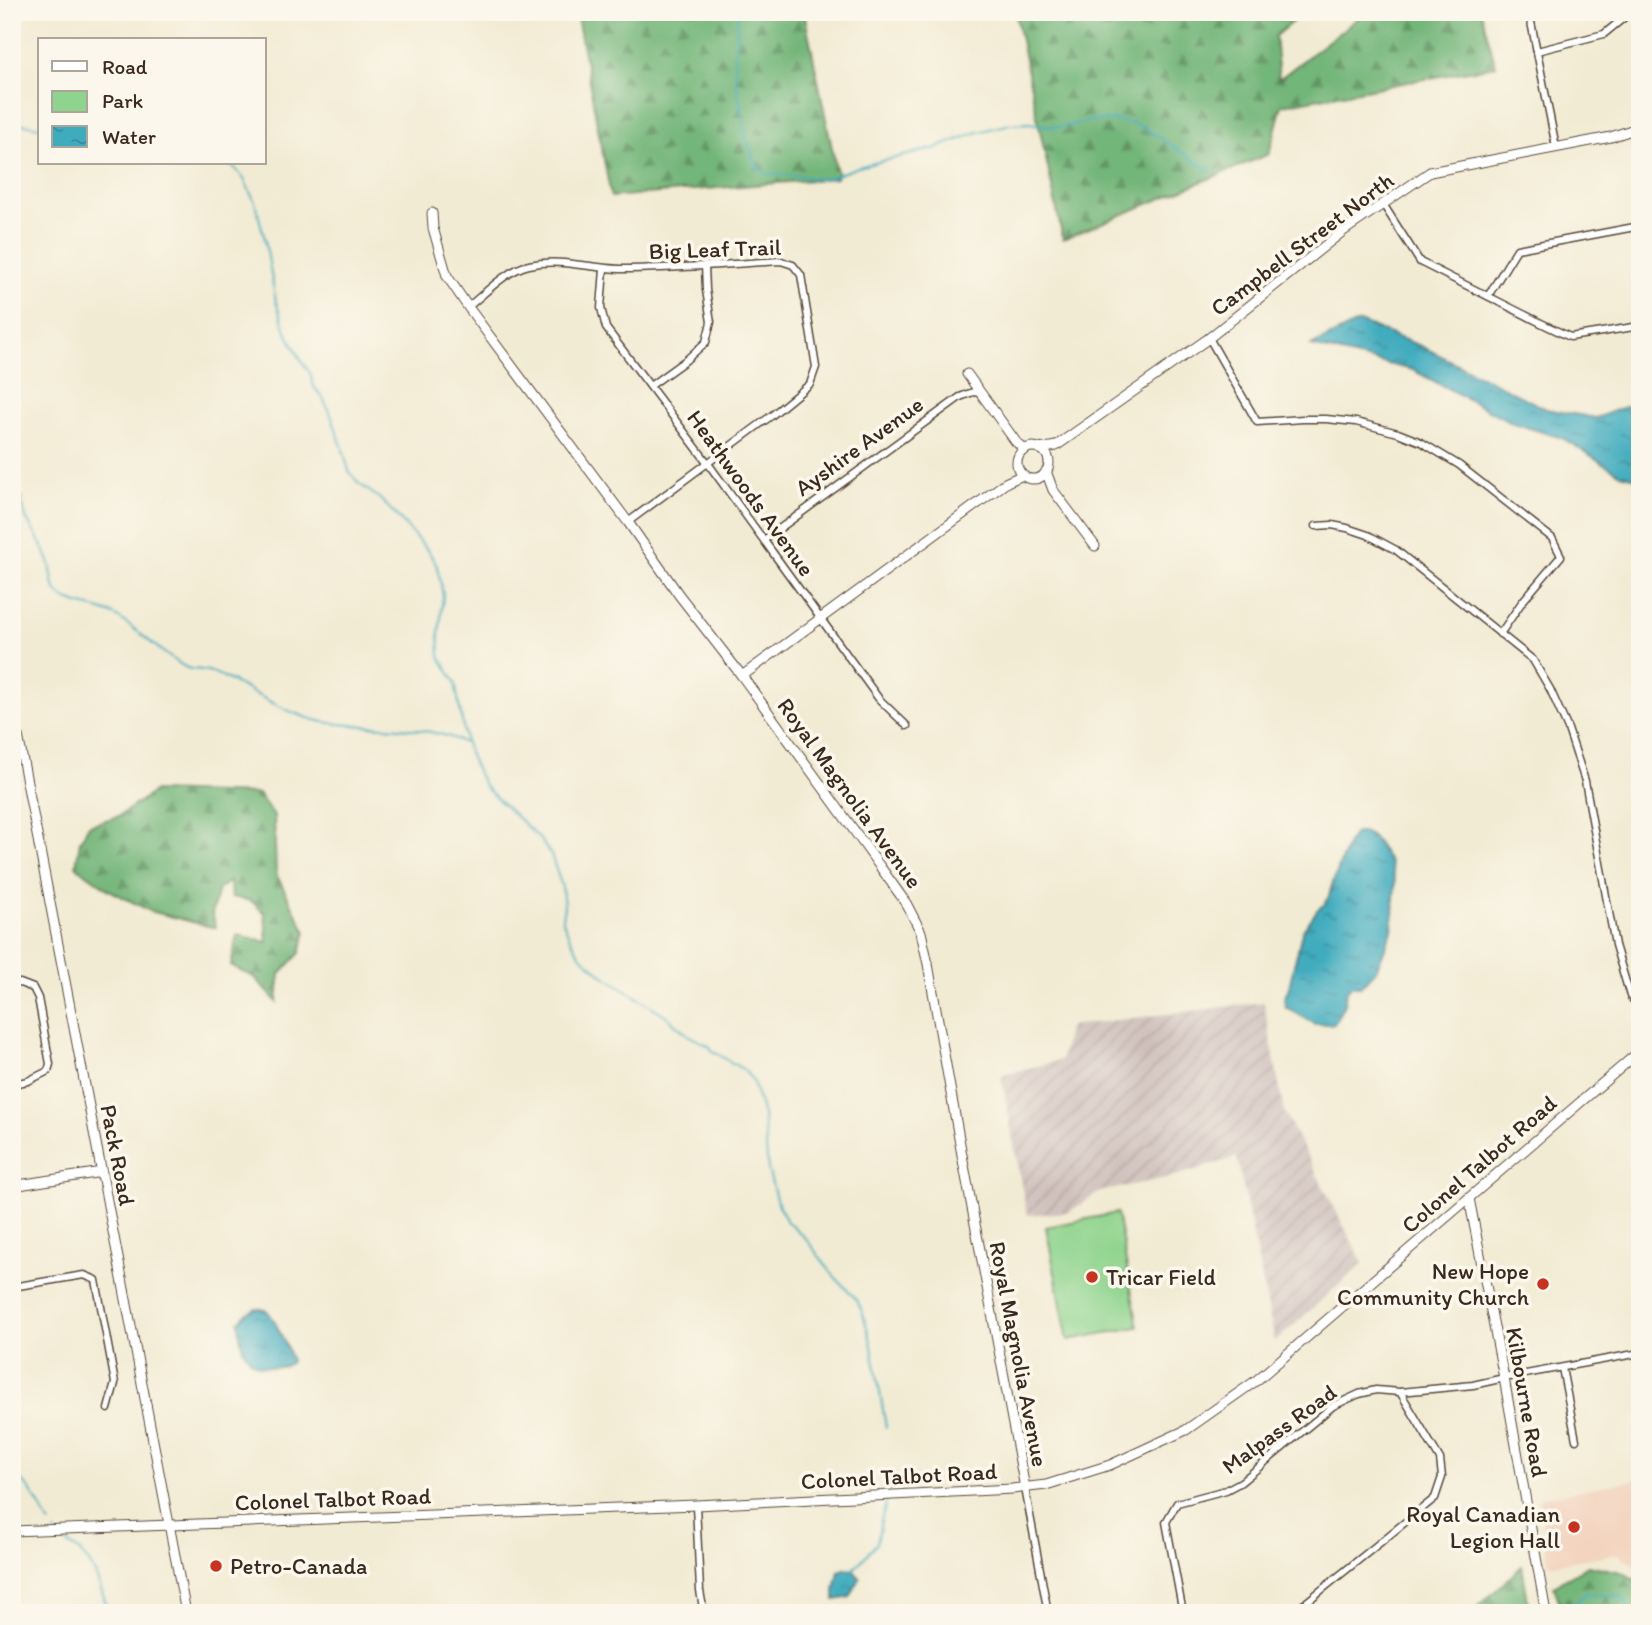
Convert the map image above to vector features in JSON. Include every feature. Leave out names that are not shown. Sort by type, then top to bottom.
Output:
[{"type":"street","points":[[1529,12],[1556,147]]},
{"type":"street","points":[[1537,51],[1604,34],[1626,16],[1627,12]]},
{"type":"street","name":"Campbell Street North","points":[[1040,449],[1056,446],[1209,338],[1342,232],[1430,172],[1611,137],[1640,127]]},
{"type":"street","points":[[1383,204],[1420,262],[1570,337],[1640,326]]},
{"type":"street","name":"Royal Magnolia Avenue","points":[[432,213],[433,228],[447,276],[468,307],[628,522],[679,596],[742,676],[906,903],[920,932],[1025,1488]]},
{"type":"street","points":[[1488,296],[1517,250],[1640,226]]},
{"type":"street","name":"Big Leaf Trail","points":[[468,307],[498,281],[526,265],[552,262],[604,268],[655,269],[781,261],[793,265],[801,275],[816,367],[810,384],[628,522]]},
{"type":"street","points":[[650,386],[706,342],[711,322],[705,265]]},
{"type":"street","name":"Heathwoods Avenue","points":[[604,268],[601,308],[606,328],[707,462],[878,699],[907,726]]},
{"type":"street","points":[[1209,338],[1256,422],[1303,419],[1356,422],[1421,442],[1450,459],[1552,538],[1561,556],[1522,602],[1500,634]]},
{"type":"street","points":[[969,377],[1016,442],[1021,462],[1030,478],[1035,478],[1053,490]]},
{"type":"street","points":[[965,395],[969,388],[969,377]]},
{"type":"street","name":"Ayshire Avenue","points":[[764,540],[960,397],[973,392],[981,393]]},
{"type":"street","name":"Campbell Street North","points":[[1048,460],[1056,446]]},
{"type":"street","points":[[742,676],[1007,482],[1032,447],[1046,454],[1046,471],[1053,490],[1095,546]]},
{"type":"street","points":[[1035,478],[1046,471]]},
{"type":"street","points":[[1316,526],[1348,528],[1396,550],[1533,660],[1568,729],[1585,781],[1615,945],[1630,996],[1640,1008]]},
{"type":"street","name":"Pack Road","points":[[12,704],[186,1613]]},
{"type":"street","points":[[12,985],[20,983],[33,988],[38,998],[50,1064],[48,1071],[28,1081],[12,1084]]},
{"type":"street","name":"Colonel Talbot Road","points":[[12,1531],[696,1505],[1046,1485],[1110,1465],[1186,1430],[1257,1380],[1640,1051]]},
{"type":"street","points":[[12,1186],[102,1172]]},
{"type":"street","name":"Kilbourne Road","points":[[1469,1198],[1546,1613]]},
{"type":"street","points":[[12,1287],[84,1275],[96,1280],[115,1383],[108,1409]]},
{"type":"street","name":"Malpass Road","points":[[1183,1613],[1166,1522],[1177,1503],[1226,1490],[1241,1482],[1333,1406],[1359,1394],[1377,1390],[1400,1392],[1473,1385],[1640,1353]]},
{"type":"street","points":[[1562,1368],[1576,1440]]},
{"type":"street","points":[[1293,1613],[1435,1499],[1442,1477],[1440,1459],[1400,1392]]},
{"type":"street","points":[[1025,1488],[1048,1613]]},
{"type":"street","points":[[696,1505],[700,1591],[704,1613]]},
{"type":"shaded area","points":[[1264,1002],[1284,1111],[1363,1263],[1275,1342],[1237,1157],[1175,1176],[1099,1192],[1069,1212],[1027,1215],[1001,1075],[1061,1060],[1069,1026]]},
{"type":"shaded area","points":[[1640,1479],[1640,1569],[1617,1554],[1548,1565],[1539,1498]]},
{"type":"green space","points":[[576,12],[804,12],[836,178],[611,197]]},
{"type":"green space","points":[[1015,12],[1304,12],[1275,36],[1279,79],[1366,12],[1481,12],[1496,66],[1282,105],[1269,154],[1063,239]]},
{"type":"green space","points":[[155,791],[258,794],[274,816],[276,874],[306,932],[300,953],[280,974],[277,1002],[254,977],[231,966],[237,935],[267,942],[265,913],[251,901],[231,897],[230,881],[218,889],[212,913],[216,928],[150,911],[109,890],[76,866],[80,841],[89,825],[119,816]]},
{"type":"green space","name":"Tricar Field","points":[[1117,1213],[1138,1327],[1068,1340],[1046,1227]]},
{"type":"green space","points":[[1588,1565],[1621,1572],[1640,1582],[1640,1613],[1563,1613],[1554,1586]]},
{"type":"green space","points":[[1522,1566],[1530,1613],[1475,1613],[1476,1609]]},
{"type":"water","points":[[1359,322],[1423,347],[1546,409],[1596,418],[1632,404],[1640,409],[1640,431],[1632,444],[1640,444],[1640,479],[1621,474],[1562,438],[1513,423],[1413,370],[1311,346]]},
{"type":"water","points":[[1362,832],[1376,841],[1390,863],[1395,882],[1392,931],[1376,970],[1361,986],[1351,986],[1346,992],[1344,1004],[1334,1024],[1315,1024],[1286,1007],[1284,999],[1302,932],[1318,909],[1325,904],[1349,841],[1354,834]]},
{"type":"water","points":[[256,1308],[267,1311],[277,1327],[291,1362],[286,1365],[261,1366],[254,1363],[245,1352],[239,1321]]},
{"type":"water","points":[[847,1568],[860,1578],[850,1597],[835,1600],[839,1571]]},
{"type":"waterway","points":[[738,12],[736,80],[746,139],[754,163],[767,174],[828,178],[1010,124],[1028,123],[1056,127],[1112,120],[1136,124],[1211,172]]},
{"type":"waterway","points":[[12,122],[38,127]]},
{"type":"waterway","points":[[228,164],[244,179],[255,202],[276,302],[286,331],[331,415],[349,471],[358,483],[394,513],[429,552],[437,566],[443,595],[440,657],[455,682],[466,743],[480,777],[486,788],[539,838],[551,855],[562,887],[562,918],[580,955],[604,976],[665,1015],[688,1035],[744,1070],[753,1081],[763,1115],[768,1169],[776,1199],[787,1222],[807,1240],[861,1308],[871,1341],[886,1427]]},
{"type":"waterway","points":[[12,483],[20,495],[26,518],[48,559],[55,588],[65,598],[114,615],[187,668],[218,675],[310,719],[414,729],[448,736],[465,743]]},
{"type":"waterway","points":[[12,1473],[29,1488],[50,1524]]},
{"type":"waterway","points":[[889,1493],[895,1474]]},
{"type":"waterway","points":[[853,1570],[877,1543],[888,1498]]},
{"type":"waterway","points":[[55,1532],[91,1566],[109,1613]]},
{"type":"waterway","points":[[1560,1613],[1587,1593],[1623,1597],[1633,1613]]},
{"type":"place","name":"Tricar Field","points":[[1092,1277]]},
{"type":"place","name":"New Hope Community Church","points":[[1543,1284]]},
{"type":"place","name":"Royal Canadian Legion Hall","points":[[1574,1527]]},
{"type":"place","name":"Petro-Canada","points":[[216,1566]]}]
